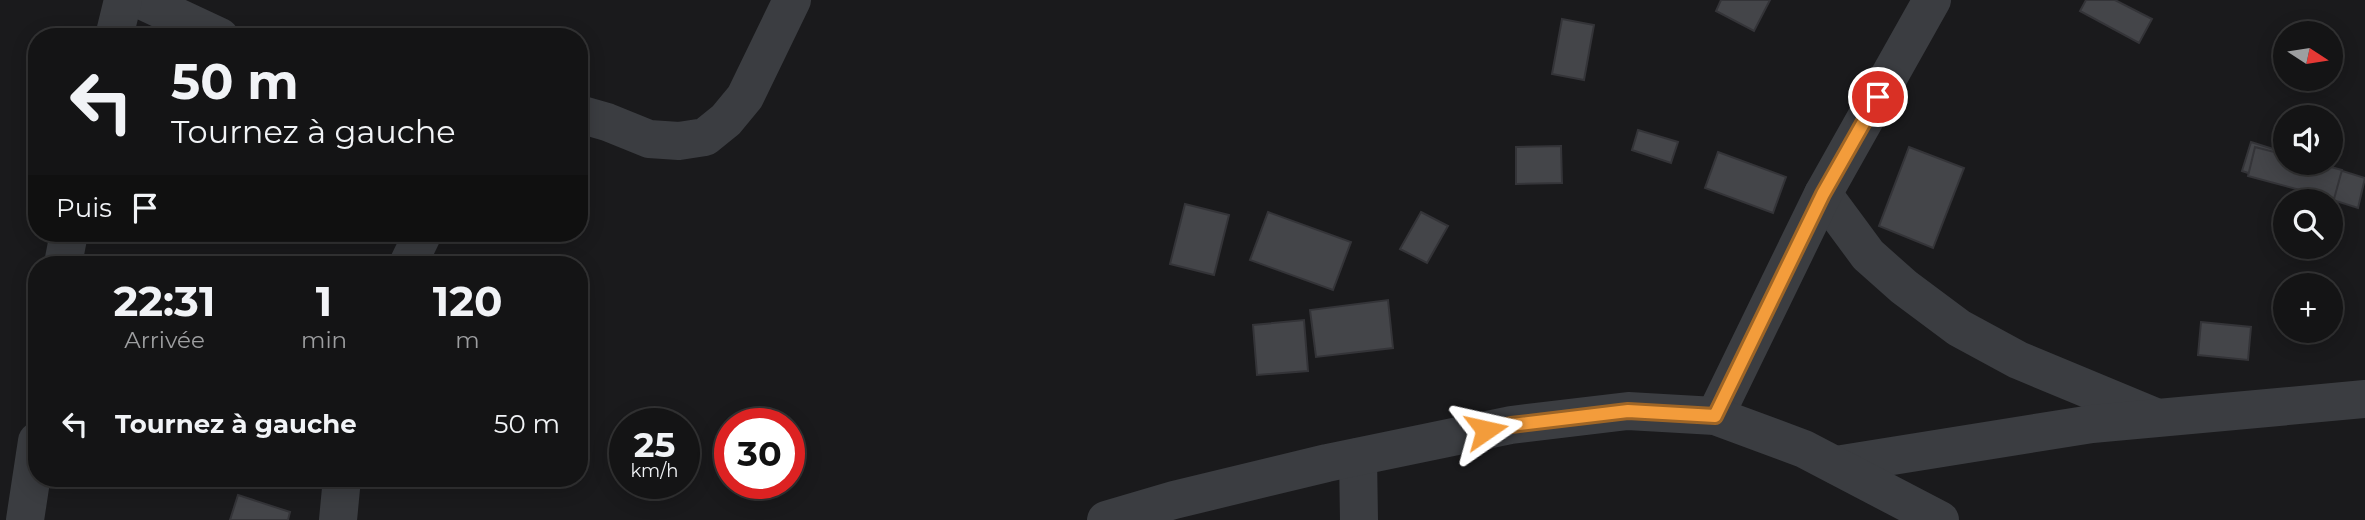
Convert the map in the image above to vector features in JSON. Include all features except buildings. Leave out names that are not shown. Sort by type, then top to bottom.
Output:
[{"type":"street","points":[[116,28],[123,0]]},
{"type":"street","points":[[141,0],[200,28]]},
{"type":"street","points":[[588,117],[649,139],[678,141],[705,137],[726,120],[745,97],[792,0]]},
{"type":"street","points":[[1715,416],[1823,194],[1932,0]]},
{"type":"street","points":[[1823,194],[1868,255],[1904,287],[1959,328],[2018,360],[2155,416]]},
{"type":"street","points":[[1836,466],[2028,433],[2155,416],[2311,406],[2365,399]]},
{"type":"street","points":[[1106,520],[1187,497],[1511,425],[1628,411],[1715,416],[1804,449],[1940,520]]},
{"type":"street","points":[[1358,457],[1359,520]]},
{"type":"street","points":[[25,520],[30,487]]},
{"type":"street","points":[[338,520],[341,487]]},
{"type":"route","points":[[1486,430],[1628,411],[1715,416],[1823,194],[1878,97]]}]
